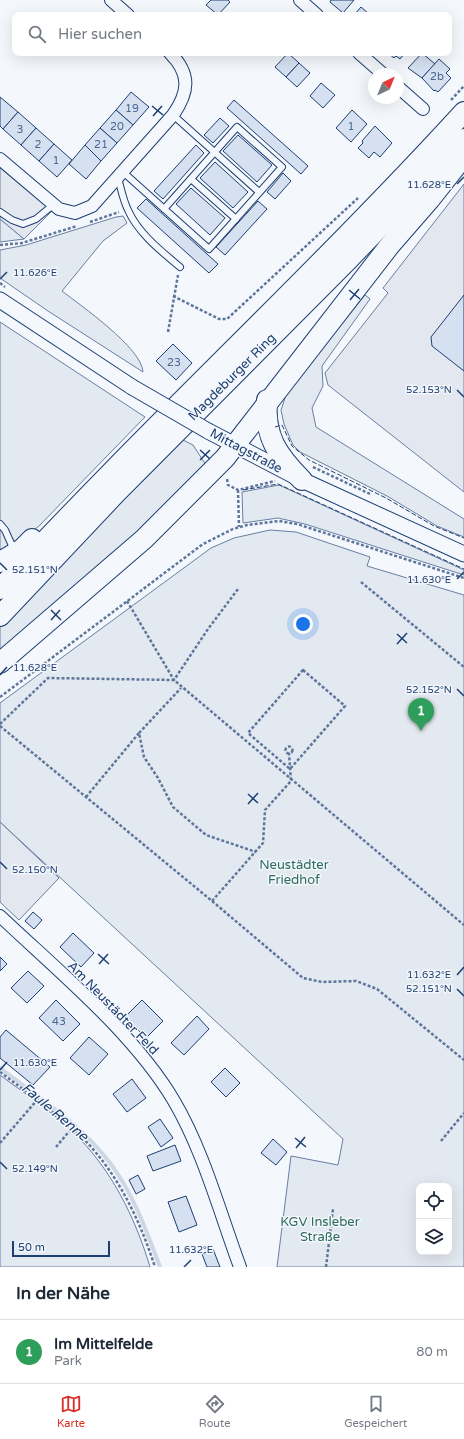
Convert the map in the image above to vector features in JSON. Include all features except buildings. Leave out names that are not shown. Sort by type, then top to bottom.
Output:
[{"type":"highway","name":"Magdeburger Ring","points":[[0,589],[111,472],[297,286],[456,108]]},
{"type":"highway","name":"Magdeburger Ring","points":[[0,616],[116,493],[347,261],[464,139]]},
{"type":"highway","points":[[0,663],[164,521],[222,460],[390,244],[430,199],[464,156]]},
{"type":"highway","points":[[268,400],[266,414],[270,436],[278,454],[302,480]]},
{"type":"highway","points":[[8,558],[28,543],[90,481],[111,472]]},
{"type":"street","points":[[111,0],[125,12]]},
{"type":"street","points":[[300,0],[314,12]]},
{"type":"street","points":[[0,158],[53,205],[67,212],[81,211],[95,203],[173,115],[182,102],[186,88],[184,70],[172,56]]},
{"type":"street","points":[[362,56],[376,68]]},
{"type":"street","points":[[404,92],[422,109]]},
{"type":"street","name":"Mittagstraße","points":[[0,300],[132,387],[208,431],[302,480],[464,554]]},
{"type":"street","name":"Am Neustädter Feld","points":[[0,916],[106,1017],[143,1058],[167,1090],[189,1128],[240,1267]]},
{"type":"lane","points":[[173,115],[259,192]]},
{"type":"lane","points":[[121,175],[164,209],[209,249],[282,167],[237,127],[164,209]]},
{"type":"lane","points":[[121,175],[127,210],[141,229],[162,251],[180,266]]},
{"type":"lane","points":[[191,179],[236,219]]},
{"type":"lane","points":[[0,212],[12,220],[23,224],[36,219],[53,205]]},
{"type":"lane","points":[[0,524],[5,530],[8,558]]},
{"type":"path","points":[[456,108],[464,86]]},
{"type":"path","points":[[173,296],[219,319],[226,319],[363,193]]},
{"type":"path","points":[[0,245],[22,243],[127,210]]},
{"type":"path","points":[[168,332],[173,296],[180,266]]},
{"type":"path","points":[[228,475],[228,485],[238,490],[281,479]]},
{"type":"path","points":[[238,490],[239,527]]},
{"type":"path","points":[[0,697],[198,548],[239,527],[272,522],[297,524],[464,578]]},
{"type":"path","points":[[362,582],[464,667]]},
{"type":"path","points":[[174,680],[208,629],[238,589]]},
{"type":"path","points":[[127,601],[174,680],[181,688],[464,925]]},
{"type":"path","points":[[303,670],[345,706],[290,769],[248,733],[303,670]]},
{"type":"path","points":[[174,680],[48,678],[0,725],[303,978],[322,982],[356,981],[377,988],[464,1060]]},
{"type":"path","points":[[86,797],[139,733],[181,688]]},
{"type":"path","points":[[139,733],[144,757],[158,778],[173,807],[206,835],[256,852]]},
{"type":"path","points":[[212,901],[263,843],[265,810],[291,781],[289,753]]},
{"type":"path","points":[[1,1073],[72,1128],[97,1153],[126,1196],[143,1231],[155,1267]]},
{"type":"path","points":[[0,1143],[37,1100]]},
{"type":"path","points":[[441,1141],[464,1113]]},
{"type":"path","points":[[56,1147],[72,1128]]},
{"type":"path","points":[[326,1267],[333,1209]]},
{"type":"green space","points":[[123,216],[127,223],[103,241],[62,291],[95,316],[122,340],[140,362],[143,372],[48,311],[0,278],[0,250],[26,245]]},
{"type":"green space","points":[[0,219],[24,239],[0,242]]},
{"type":"green space","points":[[365,295],[370,299],[322,366],[323,386],[312,408],[316,427],[464,519],[464,537],[437,526],[387,496],[300,452],[293,445],[284,424],[281,410],[287,392]]},
{"type":"green space","points":[[0,322],[145,417],[39,526],[0,555]]},
{"type":"green space","points":[[183,440],[193,445],[206,465],[160,512],[0,654],[0,627]]},
{"type":"green space","points":[[279,485],[464,570],[464,575],[305,524],[278,518],[243,523],[242,492]]},
{"type":"green space","name":"Neustädter Friedhof","points":[[270,530],[296,532],[370,557],[367,566],[464,595],[464,1267],[277,1267],[291,1156],[338,1165],[343,1139],[0,822],[0,703],[211,548],[234,538]]},
{"type":"green space","points":[[0,1075],[64,1123],[86,1145],[99,1161],[120,1194],[129,1212],[150,1267],[0,1267]]},
{"type":"shaded area","points":[[0,159],[56,207],[24,239],[0,219]]},
{"type":"shaded area","points":[[464,184],[464,492],[328,385],[325,373],[388,293],[383,288]]},
{"type":"shaded area","points":[[0,822],[59,878],[19,920],[0,902]]},
{"type":"waterway","name":"Faule Renne","points":[[0,1068],[72,1123],[99,1149],[126,1187],[145,1227],[160,1267]]},
{"type":"fence","points":[[275,427],[282,425],[292,446],[309,460],[386,498],[434,526],[464,538]]},
{"type":"fence","points":[[243,490],[278,484],[464,569]]},
{"type":"place","name":"Im Mittelfelde","points":[[421,731]]},
{"type":"park label","name":"KGV Insleber Straße","points":[[320,1230]]}]
